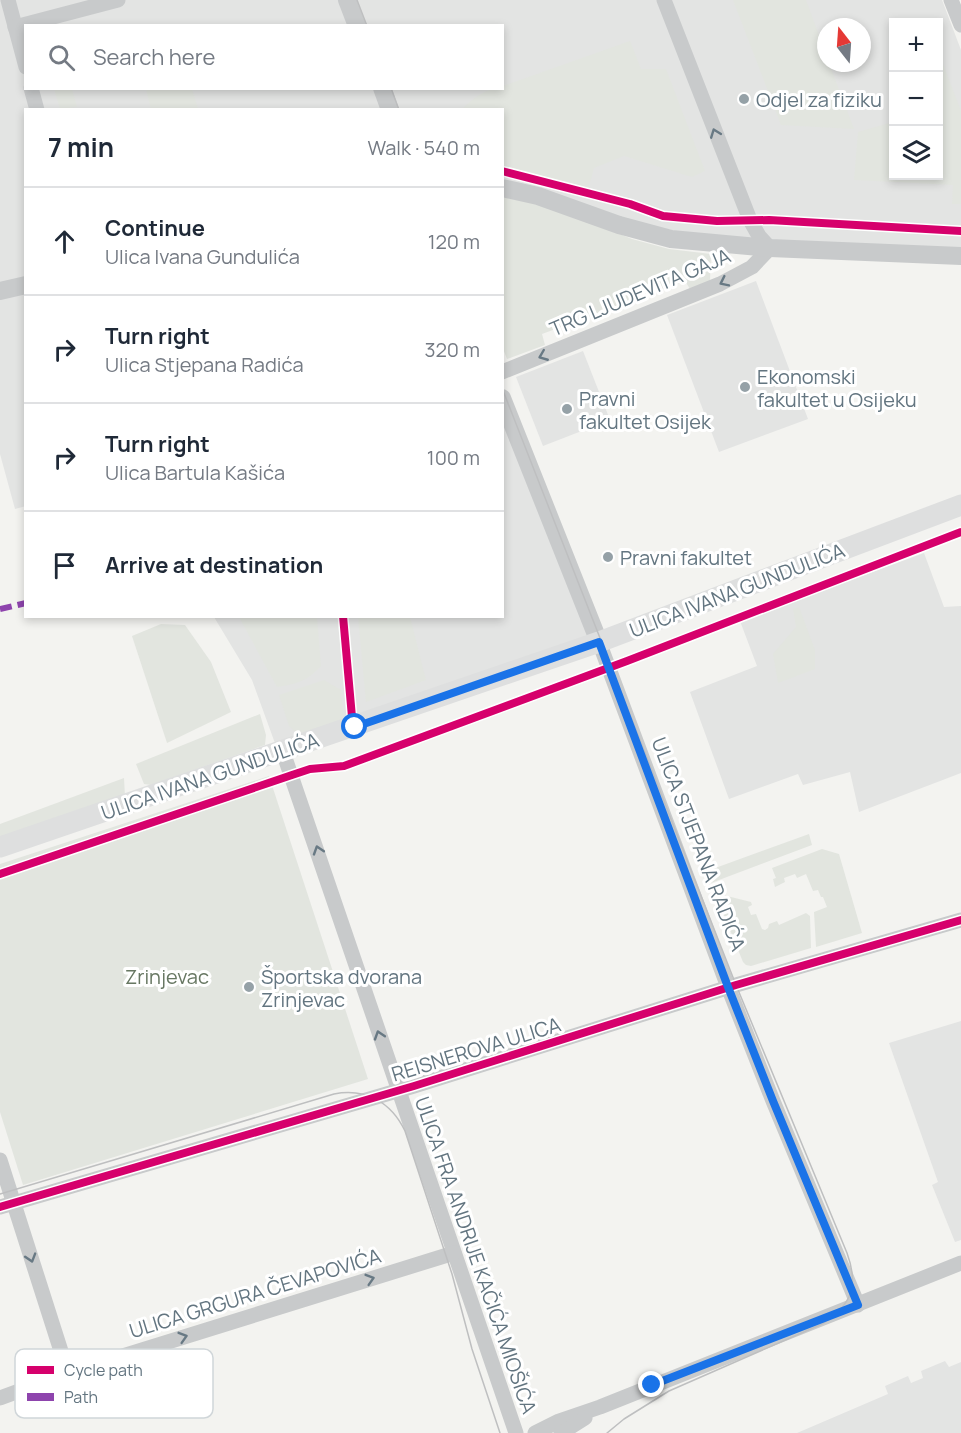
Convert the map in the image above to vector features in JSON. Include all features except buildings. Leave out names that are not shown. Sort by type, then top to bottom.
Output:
[{"type":"main road","name":"ULICA IVANA GUNDULIĆA","points":[[0,847],[599,642],[961,505]]},
{"type":"street","points":[[8,0],[24,60]]},
{"type":"street","points":[[26,24],[118,0]]},
{"type":"street","points":[[348,0],[356,24]]},
{"type":"street","points":[[664,0],[750,220],[759,236],[770,248]]},
{"type":"street","points":[[951,0],[961,25]]},
{"type":"street","points":[[15,27],[24,25]]},
{"type":"street","points":[[32,90],[36,108]]},
{"type":"street","points":[[383,90],[389,108]]},
{"type":"street","points":[[504,188],[538,196],[619,225],[671,239],[770,248],[961,256]]},
{"type":"street","name":"TRG LJUDEVITA GAJA","points":[[504,371],[720,284],[752,267],[770,248]]},
{"type":"street","points":[[0,291],[24,285]]},
{"type":"street","name":"ULICA STJEPANA RADIĆA","points":[[504,403],[599,642],[728,987],[858,1305]]},
{"type":"street","points":[[283,752],[398,1090]]},
{"type":"street","name":"REISNEROVA ULICA","points":[[7,1204],[398,1090],[728,987],[961,920]]},
{"type":"street","name":"ULICA FRA ANDRIJE KAČIĆA MIOŠIĆA","points":[[398,1090],[516,1433]]},
{"type":"street","points":[[0,1160],[7,1204],[59,1349]]},
{"type":"street","name":"ULICA GRGURA ČEVAPOVIĆA","points":[[145,1349],[454,1253]]},
{"type":"street","points":[[535,1433],[559,1421],[600,1407],[961,1263]]},
{"type":"street","name":"ULICA GRGURA ČEVAPOVIĆA","points":[[0,1398],[15,1392]]},
{"type":"street","points":[[561,1433],[600,1407]]},
{"type":"shaded area","points":[[0,0],[942,0],[961,50],[961,250],[707,238],[504,192],[504,108],[24,108],[24,507],[15,509],[0,454]]},
{"type":"shaded area","name":"Ekonomski fakultet u Osijeku","points":[[756,281],[808,419],[719,452],[667,315]]},
{"type":"shaded area","name":"Pravni fakultet Osijek","points":[[583,351],[610,420],[543,446],[516,377]]},
{"type":"shaded area","points":[[504,417],[595,650],[280,757],[252,680],[215,618],[504,618]]},
{"type":"shaded area","points":[[924,553],[944,607],[961,606],[961,773],[859,812],[850,772],[803,785],[798,774],[729,799],[690,692],[757,666],[740,621]]},
{"type":"shaded area","points":[[961,1021],[961,1240],[955,1242],[932,1185],[938,1182],[889,1043]]},
{"type":"shaded area","points":[[945,1361],[949,1367],[961,1362],[961,1433],[797,1433],[888,1394],[885,1386],[908,1376],[911,1383],[923,1378],[921,1371]]},
{"type":"green space","points":[[733,0],[806,0],[817,30],[817,72],[832,72],[854,129],[781,125]]},
{"type":"green space","points":[[630,41],[641,69],[666,69],[705,171],[692,177],[624,156],[594,168],[588,190],[504,165],[504,108],[463,108],[485,92],[504,90],[504,86]]},
{"type":"green space","points":[[943,64],[961,111],[961,204],[952,204],[953,185],[854,180],[858,132],[889,123],[889,180],[943,180]]},
{"type":"green space","points":[[54,90],[72,90],[77,107],[60,108]]},
{"type":"green space","points":[[146,90],[192,90],[198,108],[151,108]]},
{"type":"green space","points":[[504,197],[566,212],[632,239],[669,249],[711,254],[710,281],[690,289],[685,281],[542,334],[545,345],[507,359],[504,351]]},
{"type":"green space","points":[[799,607],[815,650],[815,669],[778,683],[773,654],[796,627],[793,609]]},
{"type":"green space","points":[[240,618],[317,618],[321,666],[301,681],[277,687]]},
{"type":"green space","points":[[358,618],[410,618],[426,680],[366,702]]},
{"type":"green space","points":[[161,624],[185,625],[211,662],[231,712],[167,743],[132,636]]},
{"type":"green space","points":[[324,680],[341,690],[344,722],[301,737],[289,726],[279,695]]},
{"type":"green space","points":[[260,714],[266,735],[265,745],[151,785],[144,784],[136,764]]},
{"type":"green space","name":"Zrinjevac","points":[[269,776],[368,1079],[23,1185],[0,1112],[0,864]]},
{"type":"green space","points":[[124,778],[125,797],[0,842],[0,824]]},
{"type":"green space","points":[[809,834],[812,845],[711,883],[707,871]]},
{"type":"green space","points":[[822,849],[839,854],[862,933],[816,947],[814,912],[827,907],[823,897],[818,890],[813,891],[806,874],[797,878],[795,874],[784,878],[785,882],[775,887],[773,879],[776,878],[772,868]]},
{"type":"green space","points":[[715,893],[751,902],[752,905],[748,907],[751,915],[756,914],[762,929],[765,930],[769,924],[777,921],[779,925],[806,913],[810,916],[811,948],[751,966],[746,965]]},
{"type":"tram line","points":[[357,0],[366,24]]},
{"type":"tram line","points":[[392,90],[398,108]]},
{"type":"tram line","points":[[504,393],[736,985],[847,1253],[852,1275],[852,1285],[846,1302],[840,1310],[822,1324],[669,1391],[624,1419],[607,1433]]},
{"type":"tram line","points":[[0,1194],[334,1094],[357,1093],[376,1099],[392,1112],[405,1131],[452,1274],[472,1349],[500,1433]]},
{"type":"marked path","points":[[0,609],[24,603]]},
{"type":"cycle path","points":[[504,172],[630,204],[663,216],[717,221],[769,220],[961,231]]},
{"type":"cycle path","points":[[0,874],[310,769],[344,766],[627,661],[961,532]]},
{"type":"cycle path","points":[[343,618],[352,717]]},
{"type":"cycle path","points":[[0,1207],[414,1086],[736,985],[961,920]]},
{"type":"place","name":"Odjel za fiziku","points":[[744,99]]},
{"type":"place","name":"Ekonomski fakultet u Osijeku","points":[[745,387]]},
{"type":"place","name":"Pravni fakultet Osijek","points":[[567,409]]},
{"type":"place","name":"Pravni fakultet","points":[[608,557]]},
{"type":"place","name":"Športska dvorana Zrinjevac","points":[[249,987]]},
{"type":"route","points":[[355,727],[599,642],[728,987],[858,1305],[652,1385]]}]
